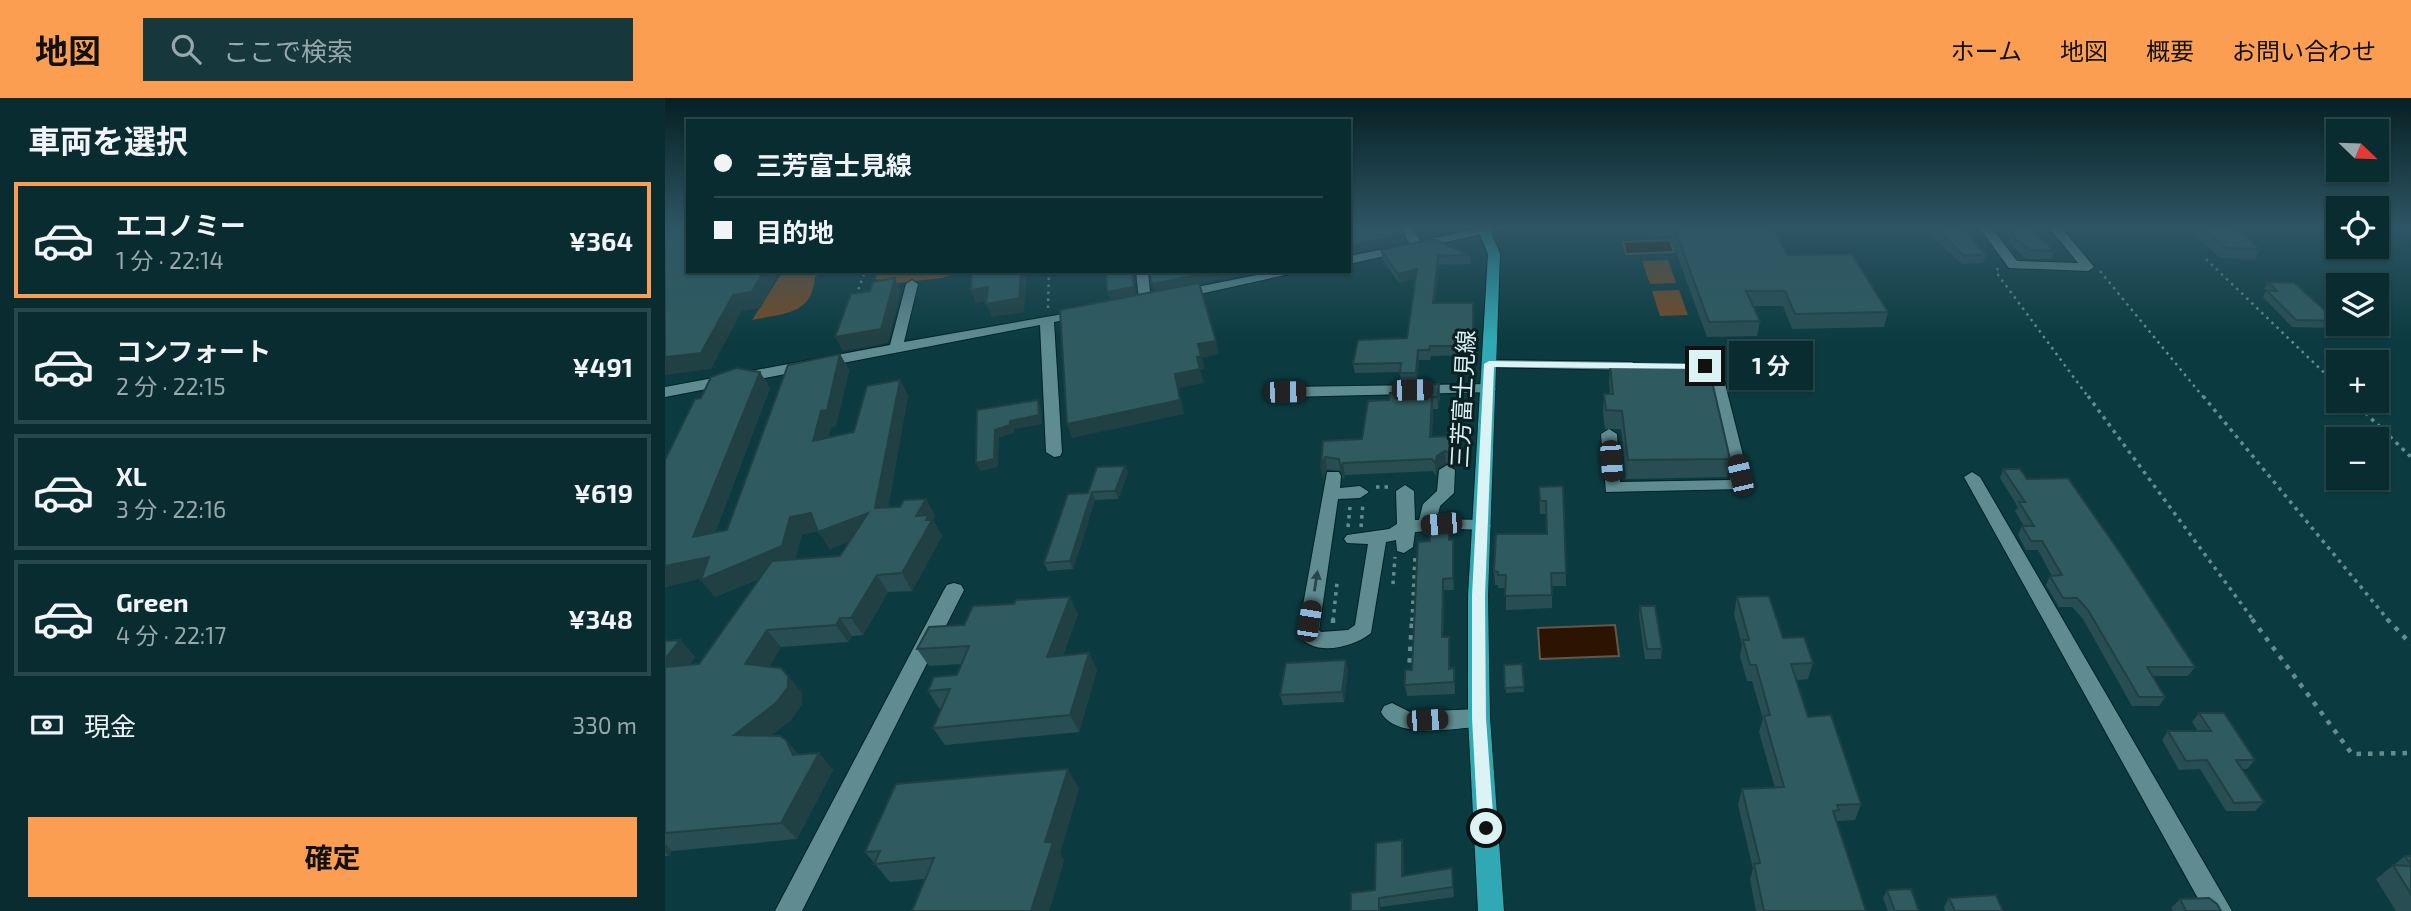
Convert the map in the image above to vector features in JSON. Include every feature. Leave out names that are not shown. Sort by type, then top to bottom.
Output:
[{"type":"main road","name":"三芳富士見線","points":[[1491,911],[1479,718],[1482,526],[1494,265]]},
{"type":"street","points":[[2013,265],[2088,267]]},
{"type":"street","points":[[1142,273],[1140,302],[1288,273]]},
{"type":"street","points":[[1214,273],[1217,287]]},
{"type":"street","points":[[896,348],[912,284]]},
{"type":"street","points":[[665,392],[1097,310]]},
{"type":"street","points":[[1047,319],[1054,452]]},
{"type":"street","points":[[1489,364],[1705,366],[1715,372],[1739,482],[1731,487],[1612,488],[1609,434]]},
{"type":"street","points":[[1285,392],[1488,388]]},
{"type":"street","points":[[1426,525],[1433,504],[1445,493],[1447,470]]},
{"type":"street","points":[[1972,477],[2219,911]]},
{"type":"street","points":[[1358,496],[1332,485],[1308,633],[1321,641],[1337,630],[1353,637],[1364,628],[1360,534],[1393,535],[1406,527],[1456,523],[1482,526]]},
{"type":"street","points":[[1405,491],[1405,550]]},
{"type":"street","points":[[788,911],[954,590]]},
{"type":"street","points":[[1392,712],[1407,721],[1479,718]]},
{"type":"path","points":[[2013,265],[1997,268],[1996,272],[2352,754],[2411,753]]},
{"type":"path","points":[[2212,265],[2326,374]]},
{"type":"path","points":[[2088,267],[2101,272],[2370,601],[2411,644]]},
{"type":"path","points":[[854,302],[864,273]]},
{"type":"path","points":[[1047,319],[1049,273]]},
{"type":"path","points":[[2365,413],[2411,457]]},
{"type":"path","points":[[1358,496],[1360,534]]},
{"type":"path","points":[[1358,496],[1360,534]]},
{"type":"path","points":[[1393,584],[1405,550]]},
{"type":"path","points":[[1405,550],[1409,678]]},
{"type":"path","points":[[1337,630],[1338,576]]},
{"type":"shaded area","points":[[1643,265],[1670,265],[1676,283],[1650,284]]},
{"type":"shaded area","points":[[782,273],[820,273],[815,277],[813,290],[802,306],[785,314],[752,320]]},
{"type":"shaded area","points":[[878,273],[958,273],[942,278],[888,284],[887,281],[875,279]]},
{"type":"shaded area","points":[[1679,290],[1688,315],[1660,316],[1652,291]]},
{"type":"shaded area","points":[[1615,625],[1619,656],[1540,659],[1538,628]]},
{"type":"building","points":[[665,265],[686,265],[686,273],[762,273],[752,292],[733,295],[701,353],[665,357]]},
{"type":"building","points":[[1392,265],[1437,265],[1433,303],[1473,303],[1473,346],[1430,346],[1429,350],[1418,350],[1416,373],[1400,373],[1401,363],[1353,364],[1358,340],[1407,338],[1417,269],[1398,274]]},
{"type":"building","points":[[1688,265],[1859,265],[1888,312],[1795,314],[1785,291],[1746,291],[1760,321],[1709,322]]},
{"type":"building","points":[[972,273],[1021,273],[1019,298],[986,304],[988,287],[971,290]]},
{"type":"building","points":[[1106,273],[1132,273],[1134,287],[1107,292]]},
{"type":"building","points":[[1149,273],[1208,273],[1152,284]]},
{"type":"building","points":[[895,278],[881,329],[835,337],[851,294],[870,291],[873,282]]},
{"type":"building","points":[[2268,282],[2294,283],[2326,311],[2326,321],[2296,320],[2266,290],[2277,291]]},
{"type":"building","points":[[1199,283],[1216,341],[1198,344],[1200,369],[1175,374],[1180,400],[1067,424],[1060,310]]},
{"type":"building","points":[[840,354],[827,410],[821,411],[813,441],[854,432],[867,386],[900,380],[875,508],[900,507],[904,500],[926,499],[916,516],[929,515],[926,520],[932,520],[902,573],[877,575],[851,618],[840,618],[836,625],[767,630],[745,664],[781,668],[788,676],[788,687],[776,703],[734,735],[780,736],[786,740],[793,755],[819,753],[781,823],[665,833],[665,667],[699,664],[772,561],[840,556],[868,513],[818,532],[811,513],[790,517],[782,546],[701,580],[709,557],[665,566],[665,460],[695,399],[701,398],[711,377],[736,368],[760,372],[693,537],[727,530],[788,365]]},
{"type":"building","points":[[1708,364],[1730,459],[1628,460],[1622,411],[1606,410],[1604,394],[1613,394],[1610,365]]},
{"type":"building","points":[[1439,384],[1437,397],[1432,397],[1430,437],[1454,436],[1454,455],[1445,451],[1437,456],[1435,463],[1432,459],[1343,463],[1341,468],[1339,459],[1325,457],[1321,468],[1323,441],[1362,439],[1368,401],[1389,400],[1390,393],[1397,393],[1398,385]]},
{"type":"building","points":[[1038,400],[1039,415],[1010,421],[1010,425],[995,430],[994,459],[976,463],[977,410]]},
{"type":"building","points":[[1125,466],[1115,491],[1092,492],[1070,561],[1044,563],[1068,494],[1088,493],[1097,467]]},
{"type":"building","points":[[2003,469],[2020,469],[2027,479],[2068,478],[2195,667],[2147,667],[2165,697],[2139,697],[2088,610],[2077,598],[2063,598],[2050,576],[2062,575],[2042,541],[2031,541],[2022,526],[2034,526],[2019,502],[2025,502]]},
{"type":"building","points":[[1563,486],[1566,573],[1551,573],[1552,595],[1505,596],[1506,575],[1498,575],[1498,572],[1494,571],[1496,534],[1547,534],[1546,501],[1540,501],[1539,487]]},
{"type":"building","points":[[1430,525],[1449,525],[1449,540],[1453,540],[1453,578],[1443,579],[1442,637],[1449,637],[1449,669],[1454,668],[1454,682],[1405,685],[1405,670],[1412,670],[1418,542],[1430,541]]},
{"type":"building","points":[[1769,596],[1783,638],[1804,637],[1813,663],[1791,664],[1808,717],[1831,715],[1861,804],[1837,805],[1839,810],[1833,811],[1866,911],[1764,911],[1754,864],[1760,863],[1742,789],[1784,787],[1764,716],[1770,715],[1756,665],[1750,665],[1743,640],[1749,640],[1737,597]]},
{"type":"building","points":[[1070,597],[1047,657],[1089,653],[1070,715],[933,728],[950,689],[928,691],[934,677],[957,675],[969,646],[917,649],[929,627],[964,625],[973,606]]},
{"type":"building","points":[[1640,606],[1655,606],[1662,649],[1647,649]]},
{"type":"building","points":[[680,640],[665,659],[665,641]]},
{"type":"building","points":[[1346,660],[1342,692],[1280,695],[1286,663]]},
{"type":"building","points":[[1522,664],[1524,687],[1505,688],[1504,665]]},
{"type":"building","points":[[2199,713],[2224,713],[2255,760],[2236,760],[2264,802],[2234,803],[2207,760],[2186,761],[2168,731],[2211,731]]},
{"type":"building","points":[[1068,769],[1045,842],[1053,842],[1031,911],[912,911],[934,858],[874,864],[880,851],[865,852],[896,784]]},
{"type":"building","points":[[1402,840],[1402,876],[1452,868],[1453,887],[1379,898],[1379,911],[1351,911],[1351,893],[1375,890],[1376,843]]},
{"type":"building","points":[[2393,865],[2411,866],[2411,894]]},
{"type":"building","points":[[1911,889],[1919,911],[1895,911],[1887,890]]},
{"type":"building","points":[[1996,895],[2003,911],[1955,911],[1949,898]]},
{"type":"building","points":[[2209,898],[2221,911],[2186,911],[2180,899]]},
{"type":"route","points":[[1486,828],[1479,718],[1478,596],[1489,364],[1705,366]]}]
